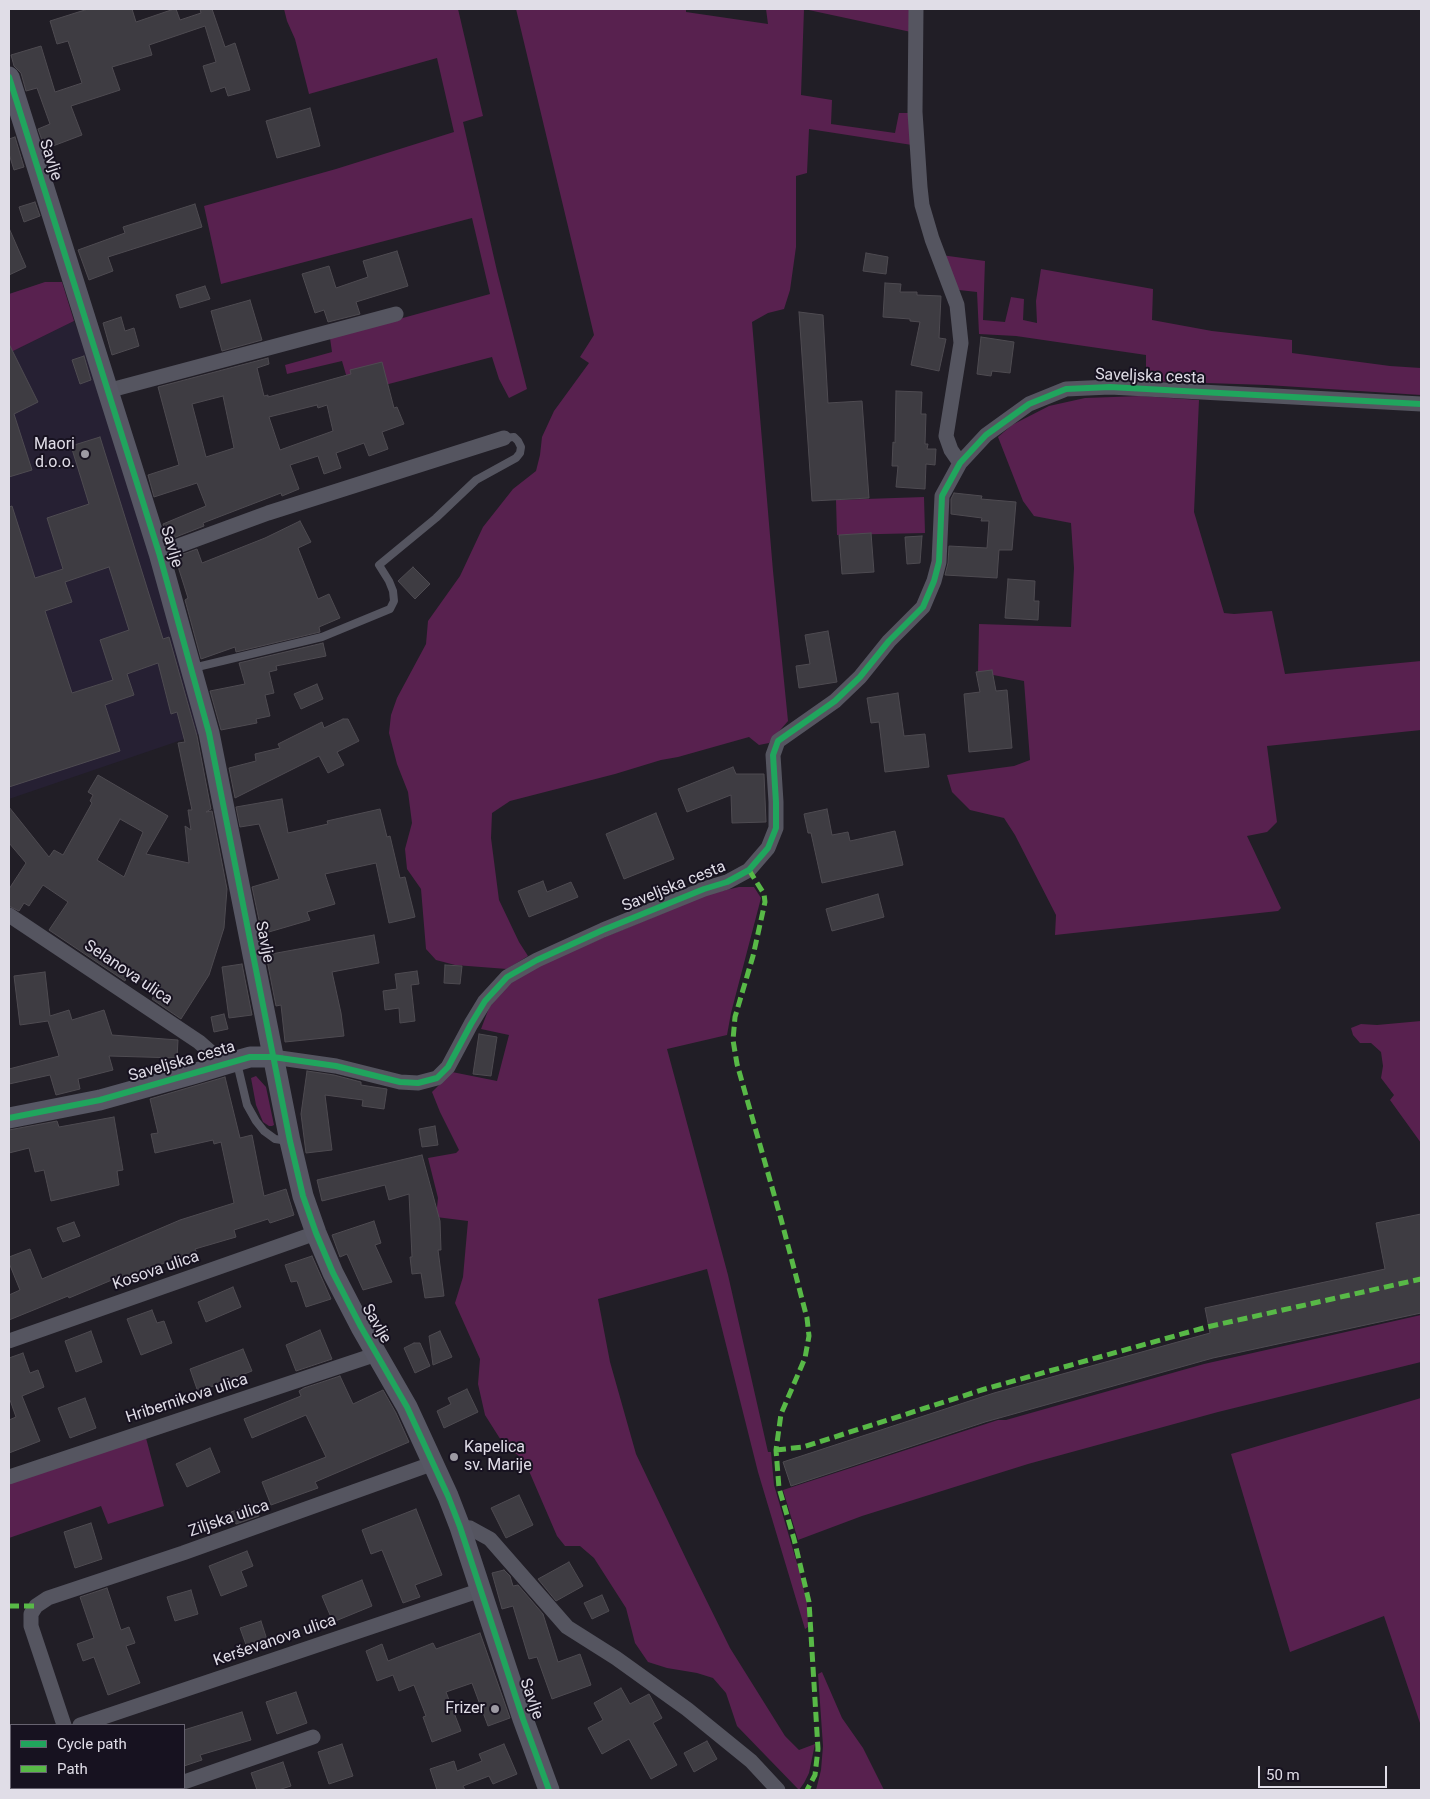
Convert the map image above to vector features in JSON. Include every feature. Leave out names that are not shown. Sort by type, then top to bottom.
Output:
[{"type":"street","points":[[916,9],[916,112],[920,187],[922,205],[957,306],[961,344],[946,436],[951,450],[960,463]]},
{"type":"street","name":"Savlje","points":[[9,77],[159,553],[209,733],[290,1141],[303,1196],[316,1233],[337,1282],[407,1407],[434,1463],[460,1526],[544,1789]]},
{"type":"street","points":[[107,391],[396,314]]},
{"type":"street","name":"Saveljska cesta","points":[[9,1118],[100,1100],[250,1057],[273,1057],[336,1066],[400,1082],[418,1083],[437,1078],[448,1067],[485,1002],[507,977],[537,960],[603,930],[704,889],[727,882],[749,870],[768,848],[776,828],[773,755],[778,741],[835,701],[860,677],[889,641],[923,607],[934,581],[938,562],[942,496],[960,463],[986,435],[1028,404],[1066,389],[1110,387],[1421,404]]},
{"type":"street","name":"Savlje","points":[[159,553],[268,513],[504,438]]},
{"type":"street","name":"Selanova ulica","points":[[9,915],[230,1062]]},
{"type":"street","name":"Kosova ulica","points":[[9,1341],[316,1233]]},
{"type":"street","name":"Hribernikova ulica","points":[[9,1477],[377,1354]]},
{"type":"street","name":"Ziljska ulica","points":[[64,1724],[31,1626],[32,1614],[36,1606],[48,1598],[209,1544],[434,1463]]},
{"type":"street","points":[[460,1526],[470,1528],[490,1539],[567,1627],[616,1658],[687,1709],[751,1761],[778,1790]]},
{"type":"street","name":"Kerševanova ulica","points":[[83,1724],[481,1590]]},
{"type":"street","points":[[185,1782],[313,1737]]},
{"type":"lane","points":[[191,668],[308,642],[390,609],[394,601],[393,591],[389,580],[379,565],[436,518],[476,480],[516,458],[520,453],[518,441],[514,437],[504,438]]},
{"type":"lane","points":[[230,1062],[247,1105],[256,1121],[264,1131],[275,1139],[290,1141]]},
{"type":"shaded area","points":[[284,9],[458,9],[483,116],[463,122],[497,271],[527,389],[509,398],[499,379],[492,357],[358,392],[347,378],[342,361],[287,374],[285,365],[332,352],[330,338],[490,294],[472,218],[221,284],[204,206],[336,169],[454,132],[437,58],[309,94],[295,39]]},
{"type":"shaded area","points":[[516,9],[686,9],[686,12],[768,24],[766,9],[804,9],[801,95],[832,100],[831,124],[895,133],[899,113],[911,113],[912,145],[809,129],[807,173],[796,176],[796,247],[790,290],[784,309],[768,313],[752,322],[788,721],[769,743],[759,745],[749,737],[510,801],[492,813],[491,838],[499,900],[519,942],[528,956],[507,969],[455,965],[436,960],[426,949],[421,889],[407,869],[405,849],[412,823],[408,792],[397,764],[389,733],[391,715],[397,698],[426,644],[428,621],[460,576],[483,527],[513,489],[536,471],[542,437],[554,411],[589,363],[580,357],[594,335]]},
{"type":"shaded area","points":[[804,9],[912,9],[911,32]]},
{"type":"shaded area","points":[[941,255],[985,261],[983,320],[1005,322],[1011,297],[1024,299],[1023,320],[1037,323],[1036,301],[1041,269],[1153,289],[1152,320],[1212,331],[1292,340],[1292,353],[1390,366],[1421,368],[1421,395],[1267,385],[1146,381],[1146,355],[1016,336],[979,334],[977,292],[959,290]]},
{"type":"shaded area","points":[[45,282],[62,282],[74,321],[9,353],[9,294]]},
{"type":"shaded area","points":[[74,321],[97,381],[205,732],[9,799],[9,353]]},
{"type":"shaded area","points":[[1141,396],[1199,400],[1194,512],[1224,613],[1272,611],[1285,674],[1421,661],[1421,730],[1267,746],[1277,822],[1267,832],[1247,836],[1281,908],[1278,911],[1055,935],[1056,915],[1015,835],[1004,818],[970,810],[952,792],[947,775],[1014,766],[1030,760],[1024,681],[978,672],[979,624],[1071,627],[1074,568],[1071,523],[1034,516],[1023,501],[998,437],[1012,425],[1049,406],[1085,398]]},
{"type":"shaded area","points":[[924,497],[925,533],[837,535],[836,500]]},
{"type":"shaded area","points":[[739,887],[754,887],[761,898],[727,1035],[667,1049],[728,1275],[768,1452],[771,1452],[774,1485],[801,1577],[807,1604],[808,1627],[805,1629],[758,1472],[707,1269],[598,1299],[610,1362],[636,1454],[688,1563],[730,1648],[785,1736],[799,1750],[815,1744],[809,1773],[799,1790],[737,1726],[726,1693],[713,1678],[648,1662],[635,1643],[626,1608],[594,1558],[580,1546],[565,1546],[557,1536],[529,1471],[519,1456],[504,1445],[485,1415],[478,1384],[480,1359],[455,1303],[463,1277],[468,1221],[436,1217],[438,1198],[428,1158],[456,1153],[459,1150],[432,1092],[452,1072],[497,1081],[509,1035],[481,1029],[489,1008],[509,983],[535,966],[709,894]]},
{"type":"shaded area","points":[[1421,1021],[1421,1143],[1390,1100],[1394,1095],[1381,1078],[1383,1066],[1381,1052],[1371,1043],[1360,1043],[1353,1035],[1351,1028],[1361,1024],[1377,1025]]},
{"type":"shaded area","points":[[256,1076],[266,1087],[274,1125],[272,1126],[263,1122],[256,1105],[251,1078]]},
{"type":"shaded area","points":[[1421,1315],[1421,1362],[1218,1412],[1028,1464],[862,1516],[798,1540],[783,1490],[998,1420],[1006,1420],[1204,1364]]},
{"type":"shaded area","points":[[1421,1398],[1421,1726],[1384,1616],[1290,1652],[1231,1454]]},
{"type":"shaded area","points":[[146,1438],[164,1506],[108,1524],[101,1506],[9,1538],[9,1482]]},
{"type":"shaded area","points":[[822,1672],[842,1718],[863,1748],[884,1790],[816,1790],[821,1770],[823,1746],[818,1674]]},
{"type":"building","points":[[88,9],[132,9],[136,22],[174,9],[176,9],[180,20],[201,13],[200,9],[212,9],[225,47],[235,43],[250,90],[228,96],[225,87],[211,92],[203,66],[216,62],[205,26],[149,45],[152,55],[112,67],[120,90],[71,106],[82,135],[45,149],[38,129],[50,124],[37,88],[26,91],[21,73],[14,66],[11,55],[41,46],[55,92],[82,83],[68,41],[57,44],[50,21]]},
{"type":"building","points":[[310,108],[320,146],[277,158],[266,121]]},
{"type":"building","points":[[15,137],[24,167],[14,170],[9,154],[9,139]]},
{"type":"building","points":[[35,202],[40,216],[24,222],[19,207]]},
{"type":"building","points":[[195,204],[202,227],[108,257],[113,271],[89,280],[78,250],[125,233],[123,227]]},
{"type":"building","points":[[9,228],[26,267],[9,275]]},
{"type":"building","points":[[397,251],[408,286],[356,302],[360,314],[328,322],[324,310],[315,313],[302,274],[329,266],[336,288],[368,277],[363,261]]},
{"type":"building","points":[[866,253],[888,257],[886,274],[863,271]]},
{"type":"building","points":[[885,283],[901,284],[900,292],[917,292],[917,295],[941,296],[939,338],[946,339],[939,371],[911,365],[920,322],[910,321],[910,319],[883,317]]},
{"type":"building","points":[[205,286],[210,299],[180,308],[176,295]]},
{"type":"building","points":[[250,300],[262,340],[222,351],[211,311]]},
{"type":"building","points":[[799,312],[823,315],[828,403],[862,401],[869,498],[812,501]]},
{"type":"building","points":[[121,317],[125,331],[134,328],[139,346],[112,355],[103,323]]},
{"type":"building","points":[[981,337],[1014,342],[1010,373],[992,371],[991,376],[977,374]]},
{"type":"building","points":[[9,344],[38,402],[14,414],[32,470],[9,477]]},
{"type":"building","points":[[84,356],[91,380],[80,384],[72,360]]},
{"type":"building","points":[[268,358],[269,364],[257,368],[264,396],[268,395],[268,397],[351,374],[350,370],[382,362],[394,408],[397,407],[404,424],[382,432],[388,449],[369,456],[364,443],[336,453],[341,468],[324,474],[318,456],[290,465],[299,489],[282,496],[281,493],[203,523],[204,526],[168,540],[163,524],[206,506],[197,483],[154,497],[148,475],[179,465],[158,387]],"holes":[[[223,396],[234,448],[206,457],[192,404]],[[317,405],[318,408],[327,405],[333,431],[280,450],[269,417]]]},
{"type":"building","points":[[896,391],[922,392],[921,414],[926,414],[925,444],[928,444],[927,449],[936,449],[935,465],[926,464],[925,489],[896,487],[898,466],[892,466],[893,442],[895,443]]},
{"type":"building","points":[[100,437],[163,639],[169,637],[197,736],[211,809],[206,812],[212,811],[227,889],[224,928],[209,975],[181,1019],[152,999],[160,986],[127,975],[125,981],[49,930],[68,902],[43,885],[29,906],[24,903],[19,911],[9,906],[9,889],[26,863],[9,843],[9,807],[49,857],[54,850],[63,855],[92,803],[90,801],[93,795],[88,792],[98,775],[168,816],[146,854],[189,863],[185,826],[191,830],[188,810],[192,810],[178,743],[185,742],[177,712],[171,714],[158,663],[127,674],[134,695],[105,705],[120,751],[9,787],[9,507],[12,506],[35,578],[63,569],[47,518],[89,504],[71,446]],"holes":[[[109,567],[129,630],[100,640],[113,680],[72,693],[45,611],[72,602],[65,582]],[[120,819],[143,832],[124,877],[97,860]]]},
{"type":"building","points":[[954,493],[982,496],[981,499],[1016,502],[1012,550],[999,550],[997,578],[945,575],[949,546],[987,548],[989,521],[981,521],[982,518],[951,514],[951,499]]},
{"type":"building","points":[[300,521],[311,542],[298,548],[318,599],[329,594],[340,618],[319,627],[320,632],[236,652],[235,647],[201,659],[185,600],[188,598],[175,557],[197,549],[202,563],[265,538]]},
{"type":"building","points":[[871,533],[874,572],[842,574],[839,535]]},
{"type":"building","points":[[922,536],[920,563],[907,564],[905,537]]},
{"type":"building","points":[[413,567],[430,584],[415,599],[398,581]]},
{"type":"building","points":[[1008,579],[1035,581],[1034,601],[1039,601],[1038,620],[1005,618]]},
{"type":"building","points":[[828,631],[837,682],[799,688],[796,666],[810,664],[805,635]]},
{"type":"building","points":[[323,643],[326,656],[276,666],[277,670],[269,672],[274,693],[265,695],[270,716],[256,719],[257,723],[221,730],[210,691],[245,684],[239,663]]},
{"type":"building","points":[[992,670],[996,691],[1007,690],[1012,748],[969,752],[964,694],[980,692],[976,672]]},
{"type":"building","points":[[317,684],[323,699],[301,709],[294,694]]},
{"type":"building","points":[[898,693],[904,736],[925,734],[929,767],[885,772],[879,722],[871,723],[867,698]]},
{"type":"building","points":[[343,719],[348,719],[359,741],[337,752],[344,765],[328,773],[319,756],[235,798],[229,768],[256,761],[255,754],[280,748],[278,744],[322,722],[324,728]]},
{"type":"building","points":[[733,767],[736,774],[764,774],[766,822],[732,823],[731,795],[687,812],[678,789]]},
{"type":"building","points":[[282,799],[288,833],[328,824],[327,821],[380,809],[387,837],[390,836],[400,878],[405,877],[415,917],[389,923],[376,863],[325,874],[335,904],[307,912],[310,920],[262,934],[252,887],[279,879],[259,824],[240,827],[236,807]]},
{"type":"building","points":[[827,809],[832,835],[848,832],[850,841],[895,831],[903,865],[822,883],[811,833],[808,833],[804,814]]},
{"type":"building","points":[[656,813],[674,859],[624,879],[606,834]]},
{"type":"building","points":[[543,881],[547,892],[571,882],[578,897],[529,917],[518,891]]},
{"type":"building","points":[[878,894],[884,917],[832,931],[826,909]]},
{"type":"building","points":[[374,935],[379,963],[332,972],[344,1036],[285,1042],[281,1005],[276,1006],[266,955]]},
{"type":"building","points":[[242,964],[252,1015],[229,1018],[222,967]]},
{"type":"building","points":[[445,965],[462,966],[460,984],[444,983]]},
{"type":"building","points":[[417,971],[419,984],[411,985],[415,1021],[400,1023],[399,1008],[385,1010],[383,991],[397,989],[395,974]]},
{"type":"building","points":[[45,972],[50,1016],[69,1010],[72,1020],[104,1010],[112,1035],[178,1040],[177,1058],[109,1056],[113,1070],[78,1079],[80,1089],[56,1095],[50,1075],[9,1084],[9,1069],[59,1056],[48,1021],[20,1025],[14,976]]},
{"type":"building","points":[[224,1014],[228,1029],[214,1032],[211,1017]]},
{"type":"building","points":[[479,1034],[497,1037],[491,1076],[473,1074]]},
{"type":"building","points":[[307,1071],[334,1075],[361,1082],[361,1085],[387,1089],[384,1109],[362,1106],[363,1100],[325,1095],[332,1150],[306,1153],[301,1114]]},
{"type":"building","points":[[225,1077],[240,1138],[252,1135],[264,1196],[286,1189],[294,1215],[270,1223],[268,1219],[234,1230],[236,1237],[195,1249],[197,1253],[170,1264],[169,1261],[121,1281],[119,1277],[9,1320],[9,1295],[20,1290],[9,1263],[9,1257],[30,1249],[42,1279],[180,1220],[234,1203],[221,1142],[214,1144],[213,1140],[155,1153],[151,1134],[158,1133],[150,1099]]},
{"type":"building","points":[[114,1117],[123,1170],[117,1171],[119,1185],[51,1201],[44,1170],[35,1172],[29,1148],[9,1153],[9,1130],[57,1121],[59,1127]]},
{"type":"building","points":[[435,1126],[438,1145],[422,1147],[419,1129]]},
{"type":"building","points":[[422,1155],[440,1221],[441,1250],[438,1250],[444,1296],[425,1298],[421,1273],[412,1274],[409,1194],[389,1200],[385,1185],[322,1201],[317,1180]]},
{"type":"building","points":[[1421,1214],[1421,1313],[1213,1358],[985,1422],[791,1486],[783,1462],[994,1393],[1210,1333],[1205,1308],[1385,1269],[1376,1223]]},
{"type":"building","points":[[374,1221],[381,1243],[375,1245],[392,1282],[363,1290],[347,1254],[340,1257],[332,1235]]},
{"type":"building","points":[[74,1222],[80,1236],[63,1242],[57,1228]]},
{"type":"building","points":[[312,1256],[331,1299],[306,1307],[297,1281],[291,1282],[285,1265]]},
{"type":"building","points":[[233,1287],[241,1307],[206,1322],[198,1302]]},
{"type":"building","points":[[152,1310],[157,1323],[164,1321],[172,1343],[141,1355],[127,1319]]},
{"type":"building","points":[[320,1330],[332,1359],[296,1371],[286,1345]]},
{"type":"building","points":[[91,1331],[102,1362],[76,1372],[65,1341]]},
{"type":"building","points":[[440,1331],[452,1357],[433,1365],[429,1336]]},
{"type":"building","points":[[414,1343],[420,1343],[430,1366],[415,1373],[404,1348]]},
{"type":"building","points":[[243,1349],[252,1371],[198,1392],[190,1369]]},
{"type":"building","points":[[23,1353],[30,1373],[38,1370],[44,1387],[22,1396],[40,1441],[9,1453],[9,1420],[16,1417],[9,1401],[9,1358]]},
{"type":"building","points":[[340,1376],[353,1404],[383,1390],[409,1442],[315,1482],[318,1488],[271,1505],[262,1482],[326,1457],[306,1415],[252,1438],[244,1419],[301,1396],[299,1391],[304,1388]]},
{"type":"building","points":[[467,1389],[478,1412],[444,1428],[437,1411],[451,1404],[448,1398]]},
{"type":"building","points":[[85,1398],[96,1428],[70,1438],[58,1408]]},
{"type":"building","points":[[210,1448],[220,1472],[187,1487],[176,1464]]},
{"type":"building","points":[[519,1495],[533,1525],[506,1538],[491,1508]]},
{"type":"building","points":[[255,1504],[259,1516],[236,1524],[231,1512]]},
{"type":"building","points":[[416,1509],[442,1575],[415,1585],[420,1597],[403,1603],[382,1550],[371,1554],[362,1530]]},
{"type":"building","points":[[91,1523],[102,1559],[75,1568],[64,1532]]},
{"type":"building","points":[[247,1551],[253,1566],[241,1571],[247,1586],[221,1596],[209,1566]]},
{"type":"building","points":[[569,1562],[583,1586],[556,1601],[538,1579]]},
{"type":"building","points":[[504,1570],[510,1576],[513,1586],[518,1585],[543,1614],[558,1662],[580,1654],[591,1685],[552,1699],[537,1657],[529,1659],[513,1606],[502,1609],[492,1573]]},
{"type":"building","points":[[362,1580],[372,1606],[333,1622],[322,1596]]},
{"type":"building","points":[[107,1588],[121,1630],[129,1627],[135,1643],[126,1646],[140,1683],[108,1695],[94,1657],[83,1661],[77,1644],[94,1638],[80,1597]]},
{"type":"building","points":[[191,1590],[198,1614],[175,1621],[167,1597]]},
{"type":"building","points":[[602,1595],[609,1611],[592,1619],[584,1603]]},
{"type":"building","points":[[261,1621],[269,1646],[249,1653],[240,1628]]},
{"type":"building","points":[[480,1633],[510,1718],[488,1726],[472,1683],[446,1692],[461,1731],[432,1742],[423,1717],[426,1716],[414,1685],[399,1691],[393,1675],[377,1681],[366,1651],[382,1644],[388,1661],[433,1643],[436,1649]]},
{"type":"building","points":[[621,1688],[630,1704],[649,1694],[662,1718],[653,1723],[677,1765],[651,1779],[629,1739],[602,1754],[588,1728],[603,1720],[594,1703]]},
{"type":"building","points":[[296,1692],[307,1723],[277,1734],[266,1702]]},
{"type":"building","points":[[242,1712],[251,1740],[200,1755],[202,1760],[185,1766],[185,1730]]},
{"type":"building","points":[[707,1741],[717,1759],[694,1772],[684,1753]]},
{"type":"building","points":[[342,1744],[353,1776],[329,1784],[318,1752]]},
{"type":"building","points":[[504,1744],[517,1774],[493,1784],[489,1776],[463,1786],[465,1790],[437,1790],[430,1769],[454,1761],[457,1771],[482,1761],[479,1754]]},
{"type":"building","points":[[283,1762],[291,1786],[278,1790],[257,1790],[251,1773]]},
{"type":"marked path","points":[[749,870],[764,894],[765,902],[753,956],[735,1017],[733,1040],[737,1064],[807,1318],[809,1336],[805,1358],[781,1414],[776,1450],[779,1488],[794,1539],[809,1602],[818,1749],[815,1775],[807,1790]]},
{"type":"marked path","points":[[776,1450],[803,1447],[985,1389],[1207,1327],[1421,1279]]},
{"type":"marked path","points":[[9,1606],[36,1606]]},
{"type":"cycle path","points":[[9,77],[159,553],[209,733],[290,1141],[303,1196],[333,1273],[361,1327],[407,1407],[448,1496],[523,1719],[549,1790]]},
{"type":"cycle path","points":[[9,1118],[100,1100],[250,1057],[273,1057],[336,1066],[400,1082],[418,1083],[437,1078],[448,1067],[485,1001],[507,977],[537,960],[603,930],[704,889],[727,882],[749,870],[768,848],[776,828],[773,755],[778,741],[835,701],[860,677],[889,641],[923,607],[934,581],[939,562],[942,496],[960,463],[986,435],[1029,404],[1066,389],[1110,387],[1421,404]]},
{"type":"place","name":"Maori d.o.o.","points":[[85,454]]},
{"type":"place","name":"Kapelica sv. Marije","points":[[454,1457]]},
{"type":"place","name":"Frizer","points":[[495,1709]]}]
